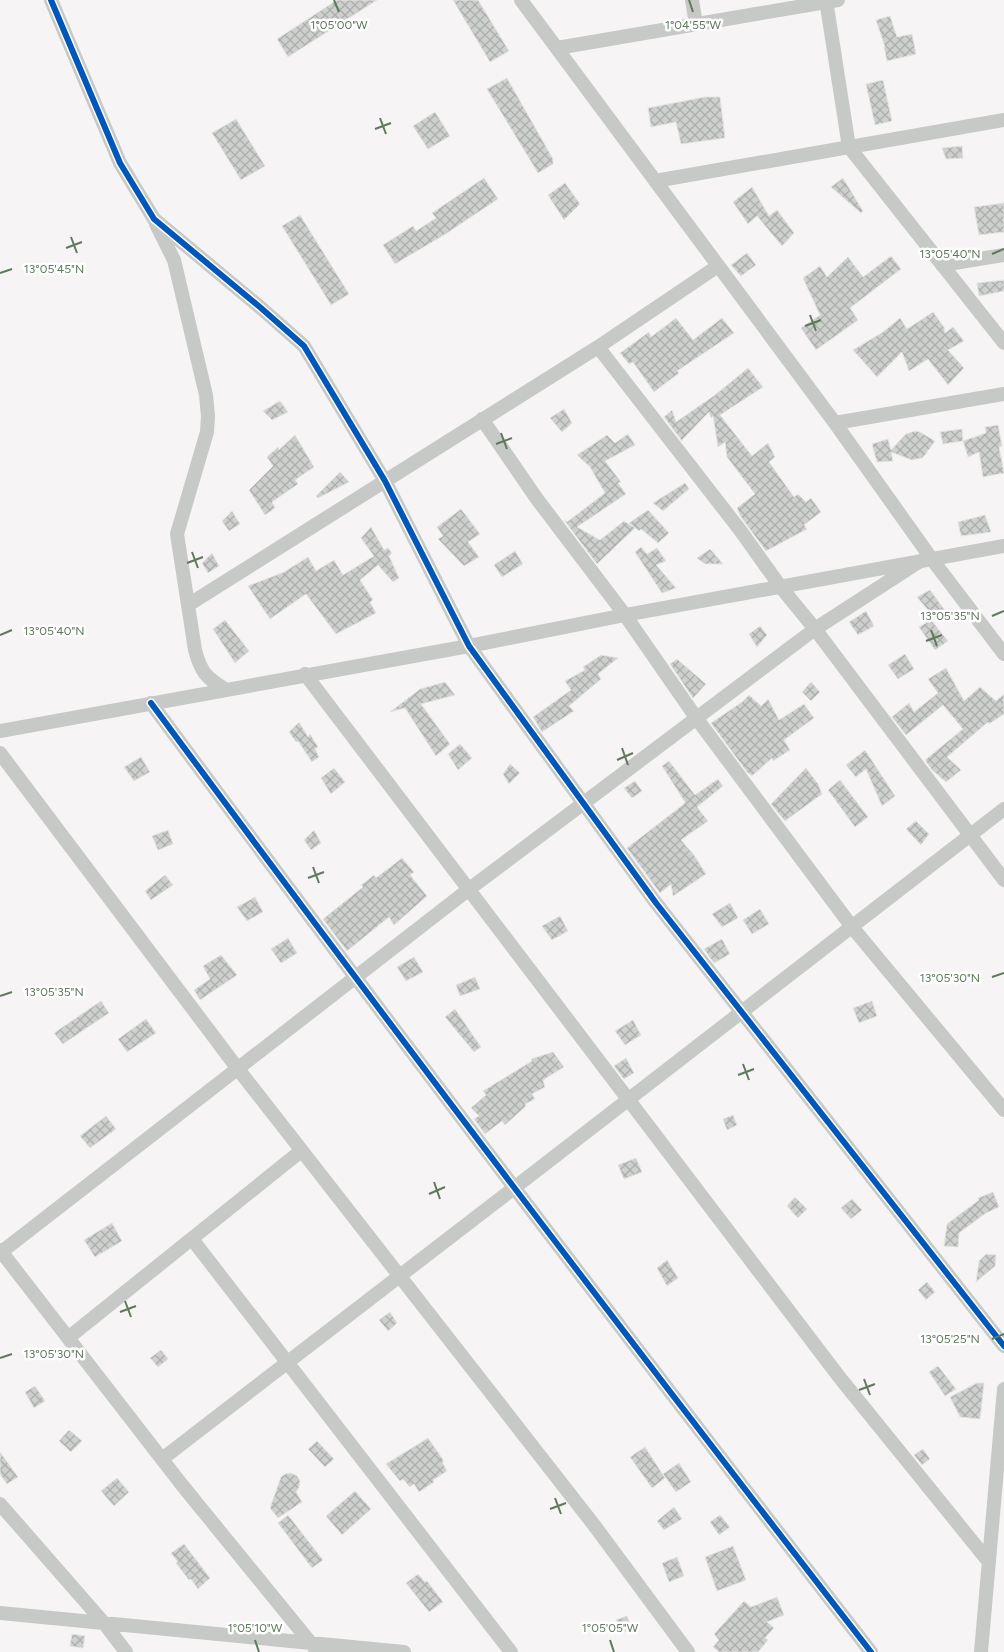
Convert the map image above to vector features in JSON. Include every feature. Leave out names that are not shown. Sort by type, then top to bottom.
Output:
[{"type":"street","points":[[51,0],[120,163],[154,219],[174,260],[206,395],[208,416],[207,432],[177,534],[195,650],[200,668],[209,680],[225,689]]},
{"type":"street","points":[[521,0],[835,423],[925,559],[1004,654]]},
{"type":"street","points":[[692,0],[696,24]]},
{"type":"street","points":[[557,48],[830,1],[849,147],[1004,343]]},
{"type":"street","points":[[655,181],[1004,120]]},
{"type":"street","points":[[154,219],[304,346],[385,481],[469,646],[656,903],[1004,1346]]},
{"type":"street","points":[[942,265],[1004,255]]},
{"type":"street","points":[[188,605],[598,347],[718,266]]},
{"type":"street","points":[[598,347],[740,530],[780,586],[1004,880]]},
{"type":"street","points":[[835,423],[1004,394]]},
{"type":"street","points":[[482,419],[537,498],[625,615],[697,719],[852,927],[1004,1110]]},
{"type":"street","points":[[0,730],[469,646],[780,586],[1004,546]]},
{"type":"street","points":[[314,1648],[0,1252],[468,890],[815,630],[925,559]]},
{"type":"street","points":[[305,674],[840,1378],[989,1562]]},
{"type":"street","points":[[151,703],[514,1188],[662,1383],[871,1652]]},
{"type":"street","points":[[0,753],[238,1069],[594,1525],[688,1652]]},
{"type":"street","points":[[162,1458],[629,1100],[1004,808]]},
{"type":"street","points":[[68,1338],[301,1151]]},
{"type":"street","points":[[192,1239],[511,1652]]},
{"type":"street","points":[[981,1652],[1002,1445],[1004,1389]]},
{"type":"street","points":[[0,1504],[104,1623],[126,1652]]},
{"type":"street","points":[[0,1613],[104,1623],[314,1648],[404,1652]]},
{"type":"building","points":[[337,0],[377,0],[288,57],[277,39]]},
{"type":"building","points":[[453,0],[478,0],[509,51],[490,62]]},
{"type":"building","points":[[890,16],[897,37],[912,34],[916,54],[887,61],[885,47],[876,20]]},
{"type":"building","points":[[507,78],[553,159],[553,164],[538,173],[487,89]]},
{"type":"building","points":[[883,80],[892,121],[875,125],[866,84]]},
{"type":"building","points":[[705,97],[720,97],[725,138],[681,144],[676,122],[651,127],[648,108]]},
{"type":"building","points":[[435,112],[450,136],[428,149],[413,126]]},
{"type":"building","points":[[236,119],[265,166],[241,180],[212,133]]},
{"type":"building","points":[[962,146],[963,158],[946,159],[942,148]]},
{"type":"building","points":[[484,178],[498,199],[444,235],[395,264],[383,245],[413,226],[416,231],[436,218],[432,213]]},
{"type":"building","points":[[843,178],[863,211],[861,213],[831,187]]},
{"type":"building","points":[[565,183],[580,204],[564,220],[548,195]]},
{"type":"building","points":[[752,187],[769,216],[777,210],[794,233],[782,246],[757,216],[748,224],[733,202]]},
{"type":"building","points":[[1004,203],[1004,232],[979,235],[974,207]]},
{"type":"building","points":[[300,215],[349,294],[331,305],[282,226]]},
{"type":"building","points":[[747,253],[756,265],[741,276],[731,265]]},
{"type":"building","points":[[891,256],[901,269],[850,308],[858,320],[816,350],[801,328],[820,315],[803,278],[820,266],[827,277],[848,257],[863,277]]},
{"type":"building","points":[[1004,280],[1004,291],[979,296],[977,283]]},
{"type":"building","points":[[933,312],[944,327],[945,333],[953,327],[964,341],[948,350],[964,368],[948,385],[928,359],[909,371],[902,352],[877,377],[853,350],[883,332],[900,318],[907,329]]},
{"type":"building","points":[[676,318],[693,340],[722,318],[734,333],[677,371],[679,373],[654,392],[633,362],[629,364],[620,353],[649,332],[651,337]]},
{"type":"building","points":[[748,368],[763,387],[720,415],[752,456],[768,443],[775,457],[769,462],[794,497],[798,494],[806,502],[811,498],[821,512],[804,525],[807,529],[766,551],[741,517],[737,508],[755,494],[727,457],[725,442],[718,447],[713,416],[711,418],[709,412],[682,441],[664,417],[672,410],[676,422],[715,395]]},
{"type":"building","points":[[280,401],[288,412],[272,420],[263,411]]},
{"type":"building","points":[[564,409],[572,423],[562,432],[550,418]]},
{"type":"building","points":[[998,425],[1002,446],[999,447],[1004,473],[983,477],[979,452],[968,457],[963,441],[986,433],[985,427]]},
{"type":"building","points":[[962,429],[963,441],[943,444],[940,432]]},
{"type":"building","points":[[915,431],[935,441],[922,458],[912,460],[891,452],[893,461],[877,462],[872,444],[888,439],[891,450],[906,434]]},
{"type":"building","points":[[628,434],[635,445],[605,461],[621,482],[618,483],[626,494],[577,527],[600,540],[624,521],[635,528],[597,564],[564,520],[567,522],[605,493],[590,467],[577,455],[607,435],[615,443]]},
{"type":"building","points":[[295,435],[314,467],[295,480],[298,484],[272,502],[275,508],[265,515],[249,490],[273,466],[267,457],[278,447],[279,450]]},
{"type":"building","points":[[340,472],[349,482],[318,498],[316,496]]},
{"type":"building","points":[[685,483],[689,489],[663,511],[653,503]]},
{"type":"building","points":[[461,509],[480,534],[468,542],[479,557],[464,566],[438,539],[443,536],[437,527]]},
{"type":"building","points":[[648,510],[669,533],[658,543],[641,529],[639,531],[629,523]]},
{"type":"building","points":[[232,511],[240,524],[229,531],[222,521]]},
{"type":"building","points":[[985,515],[991,532],[961,536],[958,522]]},
{"type":"building","points":[[371,527],[384,550],[388,548],[392,553],[389,556],[399,578],[393,582],[378,565],[360,580],[373,600],[370,602],[376,613],[336,634],[306,594],[270,619],[248,586],[284,572],[308,557],[316,571],[334,560],[343,575],[374,556],[361,538]]},
{"type":"building","points":[[641,547],[647,554],[657,548],[666,561],[656,565],[676,588],[662,593],[635,552]]},
{"type":"building","points":[[710,549],[723,564],[705,564],[697,558]]},
{"type":"building","points":[[515,551],[523,564],[502,577],[494,565]]},
{"type":"building","points":[[212,553],[219,566],[208,573],[202,563]]},
{"type":"building","points":[[930,590],[949,616],[938,622],[917,597]]},
{"type":"building","points":[[866,611],[874,626],[858,635],[849,622]]},
{"type":"building","points":[[225,620],[249,651],[235,663],[213,629]]},
{"type":"building","points":[[931,620],[948,641],[935,650],[919,627]]},
{"type":"building","points":[[760,626],[767,635],[757,647],[749,634]]},
{"type":"building","points":[[905,654],[914,669],[898,679],[888,665]]},
{"type":"building","points":[[601,655],[618,658],[598,674],[601,679],[569,706],[574,711],[542,732],[533,717],[571,690],[565,681],[585,670],[583,667]]},
{"type":"building","points":[[677,659],[706,684],[693,698],[670,664]]},
{"type":"building","points":[[946,668],[964,701],[980,687],[996,701],[1004,694],[1004,714],[989,724],[988,722],[947,757],[961,770],[946,782],[932,770],[925,760],[963,729],[943,705],[906,735],[892,717],[909,703],[914,712],[938,693],[928,679]]},
{"type":"building","points":[[445,682],[455,695],[421,704],[450,744],[436,756],[405,708],[390,712],[420,689]]},
{"type":"building","points":[[811,682],[820,692],[811,701],[802,692]]},
{"type":"building","points":[[749,695],[761,706],[768,699],[779,720],[804,704],[814,718],[784,740],[790,750],[773,761],[772,758],[752,776],[747,772],[711,723]]},
{"type":"building","points":[[299,722],[308,737],[310,734],[318,747],[315,749],[319,757],[312,762],[298,741],[296,742],[289,732]]},
{"type":"building","points":[[460,744],[472,758],[458,770],[448,754]]},
{"type":"building","points":[[865,750],[895,796],[882,806],[866,769],[856,777],[846,765]]},
{"type":"building","points":[[141,757],[150,772],[134,781],[124,767]]},
{"type":"building","points":[[669,761],[695,795],[718,779],[723,786],[697,807],[708,821],[681,840],[694,855],[706,874],[673,896],[671,884],[660,893],[627,848],[685,802],[662,766]]},
{"type":"building","points":[[510,764],[520,773],[509,784],[503,774]]},
{"type":"building","points":[[334,768],[345,782],[331,794],[321,778]]},
{"type":"building","points":[[806,768],[818,784],[822,794],[785,821],[771,804]]},
{"type":"building","points":[[840,780],[868,817],[855,827],[828,790]]},
{"type":"building","points":[[635,781],[642,791],[632,798],[624,788]]},
{"type":"building","points":[[916,821],[929,834],[921,845],[906,829]]},
{"type":"building","points":[[168,830],[173,844],[158,850],[152,836]]},
{"type":"building","points":[[314,830],[321,843],[311,850],[304,840]]},
{"type":"building","points":[[402,858],[414,872],[410,875],[427,896],[394,925],[389,917],[347,951],[323,919],[363,887],[361,885],[374,875],[376,878]]},
{"type":"building","points":[[165,875],[173,885],[151,900],[145,891]]},
{"type":"building","points":[[255,897],[263,912],[247,921],[237,907]]},
{"type":"building","points":[[730,903],[738,918],[722,927],[712,914]]},
{"type":"building","points":[[760,909],[769,924],[752,934],[743,920]]},
{"type":"building","points":[[560,916],[568,931],[552,940],[542,926]]},
{"type":"building","points":[[288,938],[297,953],[281,963],[271,949]]},
{"type":"building","points":[[722,939],[730,954],[714,963],[704,949]]},
{"type":"building","points":[[221,955],[237,975],[200,1000],[194,990],[210,979],[203,966]]},
{"type":"building","points":[[414,957],[423,972],[406,981],[397,967]]},
{"type":"building","points":[[475,977],[480,989],[460,996],[456,985]]},
{"type":"building","points":[[101,1001],[109,1013],[63,1044],[54,1033]]},
{"type":"building","points":[[872,1001],[877,1016],[859,1023],[853,1008]]},
{"type":"building","points":[[455,1009],[481,1047],[474,1052],[445,1017]]},
{"type":"building","points":[[146,1019],[156,1033],[127,1052],[118,1039]]},
{"type":"building","points":[[633,1020],[641,1035],[625,1045],[615,1031]]},
{"type":"building","points":[[553,1052],[564,1067],[543,1080],[545,1087],[532,1094],[535,1099],[525,1104],[526,1106],[505,1125],[502,1121],[485,1134],[474,1119],[479,1116],[471,1108],[486,1095],[483,1091],[532,1061],[531,1059]]},
{"type":"building","points":[[626,1058],[634,1073],[624,1079],[614,1066]]},
{"type":"building","points":[[733,1115],[737,1125],[727,1130],[723,1119]]},
{"type":"building","points":[[106,1116],[116,1129],[90,1148],[80,1136]]},
{"type":"building","points":[[636,1158],[642,1172],[624,1179],[618,1165]]},
{"type":"building","points":[[993,1192],[999,1207],[986,1213],[959,1233],[958,1247],[944,1246],[947,1224],[979,1200],[978,1198]]},
{"type":"building","points":[[795,1197],[807,1209],[798,1218],[787,1206]]},
{"type":"building","points":[[852,1199],[862,1210],[851,1219],[841,1208]]},
{"type":"building","points":[[112,1223],[122,1241],[95,1257],[84,1240]]},
{"type":"building","points":[[986,1254],[996,1255],[995,1266],[976,1282],[979,1261]]},
{"type":"building","points":[[667,1260],[678,1278],[667,1286],[657,1268]]},
{"type":"building","points":[[927,1282],[935,1292],[926,1300],[918,1290]]},
{"type":"building","points":[[390,1312],[397,1323],[388,1331],[379,1320]]},
{"type":"building","points":[[161,1350],[168,1359],[158,1367],[150,1358]]},
{"type":"building","points":[[938,1366],[956,1389],[945,1396],[929,1372]]},
{"type":"building","points":[[977,1383],[984,1383],[980,1419],[960,1417],[950,1397]]},
{"type":"building","points":[[35,1386],[45,1401],[34,1408],[25,1392]]},
{"type":"building","points":[[69,1430],[82,1441],[71,1452],[59,1441]]},
{"type":"building","points":[[428,1438],[444,1461],[442,1462],[447,1471],[419,1492],[414,1484],[410,1487],[403,1479],[400,1481],[386,1464]]},
{"type":"building","points":[[317,1441],[334,1459],[325,1467],[308,1449]]},
{"type":"building","points":[[645,1447],[665,1478],[652,1488],[630,1457]]},
{"type":"building","points":[[923,1449],[930,1459],[922,1465],[914,1455]]},
{"type":"building","points":[[0,1452],[18,1477],[7,1484],[0,1474]]},
{"type":"building","points":[[679,1463],[691,1482],[676,1492],[663,1474]]},
{"type":"building","points":[[291,1473],[297,1476],[300,1481],[296,1492],[302,1502],[278,1518],[270,1508],[281,1477]]},
{"type":"building","points":[[117,1478],[129,1492],[114,1506],[101,1491]]},
{"type":"building","points":[[355,1491],[371,1509],[342,1535],[326,1516]]},
{"type":"building","points":[[674,1507],[682,1519],[664,1530],[657,1521]]},
{"type":"building","points":[[288,1515],[323,1560],[312,1568],[278,1523]]},
{"type":"building","points":[[720,1515],[730,1527],[719,1535],[710,1522]]},
{"type":"building","points":[[184,1544],[210,1578],[198,1589],[176,1563],[178,1562],[171,1553]]},
{"type":"building","points":[[733,1546],[746,1580],[717,1591],[705,1557]]},
{"type":"building","points":[[677,1557],[684,1576],[669,1582],[662,1563]]},
{"type":"building","points":[[418,1574],[425,1582],[427,1581],[443,1602],[429,1612],[406,1583]]},
{"type":"building","points":[[777,1597],[784,1615],[767,1622],[774,1628],[765,1638],[768,1640],[758,1652],[719,1652],[713,1647],[719,1640],[714,1634],[744,1601],[751,1607]]},
{"type":"building","points":[[627,1616],[632,1629],[621,1633],[616,1620]]},
{"type":"building","points":[[72,1634],[85,1636],[83,1648],[70,1646]]},
{"type":"cycle path","points":[[51,0],[120,163],[154,219],[304,346],[385,481],[469,646],[656,903],[1004,1346]]},
{"type":"cycle path","points":[[151,703],[508,1179],[871,1652]]}]
